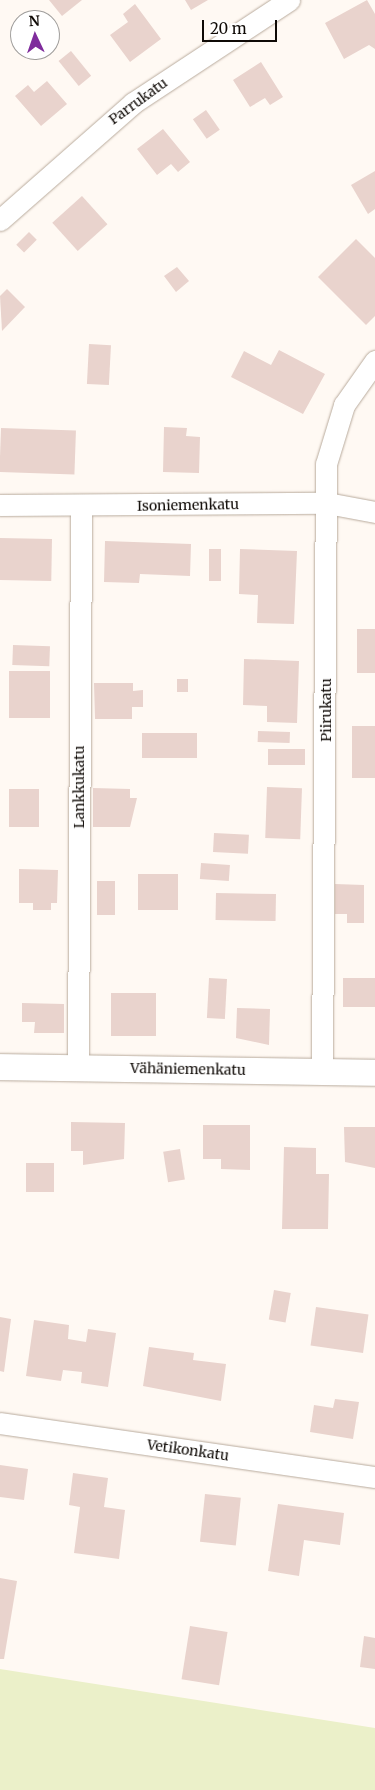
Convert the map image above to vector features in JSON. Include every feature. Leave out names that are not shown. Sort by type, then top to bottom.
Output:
[{"type":"street","name":"Parrukatu","points":[[0,220],[133,103],[289,0]]},
{"type":"street","name":"Piirukatu","points":[[322,1072],[326,464],[344,405],[375,361]]},
{"type":"street","name":"Isoniemenkatu","points":[[0,505],[327,503],[375,512]]},
{"type":"street","name":"Lankkukatu","points":[[78,1067],[81,506]]},
{"type":"street","name":"Vähäniemenkatu","points":[[0,1067],[375,1073]]},
{"type":"street","name":"Vetikonkatu","points":[[0,1423],[375,1477]]},
{"type":"green space","points":[[0,1669],[375,1728],[375,1790],[0,1790]]},
{"type":"building","points":[[49,0],[82,0],[62,16],[60,10],[57,10]]},
{"type":"building","points":[[185,0],[208,0],[191,10]]},
{"type":"building","points":[[367,0],[375,14],[375,49],[369,45],[344,59],[325,23]]},
{"type":"building","points":[[135,4],[161,39],[130,62],[110,35],[128,22],[123,14]]},
{"type":"building","points":[[71,51],[91,76],[79,86],[59,61]]},
{"type":"building","points":[[261,62],[283,97],[270,105],[265,98],[250,107],[233,80]]},
{"type":"building","points":[[47,81],[67,104],[41,126],[15,96],[28,85],[34,92]]},
{"type":"building","points":[[206,110],[220,130],[207,139],[193,119]]},
{"type":"building","points":[[163,129],[190,162],[178,172],[171,164],[157,175],[137,149]]},
{"type":"building","points":[[375,171],[375,209],[368,214],[351,185]]},
{"type":"building","points":[[82,196],[107,224],[78,251],[52,223]]},
{"type":"building","points":[[29,232],[37,240],[24,253],[16,245]]},
{"type":"building","points":[[356,239],[375,258],[375,316],[366,325],[318,277]]},
{"type":"building","points":[[177,267],[189,281],[176,292],[164,276]]},
{"type":"building","points":[[7,289],[25,307],[2,331],[0,296]]},
{"type":"building","points":[[89,344],[111,345],[109,385],[87,384]]},
{"type":"building","points":[[279,350],[325,374],[303,414],[231,377],[244,351],[271,365]]},
{"type":"building","points":[[164,427],[187,428],[186,436],[200,437],[199,473],[163,472]]},
{"type":"building","points":[[1,428],[76,431],[74,475],[0,472]]},
{"type":"building","points":[[0,538],[52,539],[51,581],[0,580]]},
{"type":"building","points":[[105,541],[191,544],[190,576],[140,574],[139,583],[104,582]]},
{"type":"building","points":[[209,549],[221,549],[221,581],[209,581]]},
{"type":"building","points":[[240,549],[297,551],[294,624],[257,623],[258,595],[239,594]]},
{"type":"building","points":[[357,629],[375,629],[375,673],[357,673]]},
{"type":"building","points":[[13,645],[50,646],[49,666],[12,665]]},
{"type":"building","points":[[244,659],[299,661],[297,723],[267,722],[267,706],[243,705]]},
{"type":"building","points":[[9,671],[50,671],[50,718],[9,718]]},
{"type":"building","points":[[177,679],[188,679],[188,692],[177,692]]},
{"type":"building","points":[[94,683],[133,683],[133,691],[143,690],[143,707],[132,707],[132,719],[95,719]]},
{"type":"building","points":[[352,726],[375,726],[375,778],[352,778]]},
{"type":"building","points":[[258,731],[290,732],[290,743],[258,742]]},
{"type":"building","points":[[142,733],[197,733],[197,758],[142,758]]},
{"type":"building","points":[[268,749],[305,749],[305,765],[268,765]]},
{"type":"building","points":[[267,787],[302,788],[300,839],[265,838]]},
{"type":"building","points":[[93,788],[130,789],[130,798],[137,798],[130,827],[93,827]]},
{"type":"building","points":[[9,789],[39,789],[39,827],[9,827]]},
{"type":"building","points":[[214,833],[249,835],[248,854],[213,852]]},
{"type":"building","points":[[201,863],[230,865],[229,881],[200,879]]},
{"type":"building","points":[[19,869],[58,870],[57,903],[51,903],[51,910],[33,910],[33,903],[19,903]]},
{"type":"building","points":[[138,874],[178,874],[178,910],[138,910]]},
{"type":"building","points":[[97,881],[115,881],[115,915],[97,915]]},
{"type":"building","points":[[335,884],[364,885],[364,923],[347,923],[347,914],[335,914]]},
{"type":"building","points":[[216,893],[276,894],[276,921],[216,920]]},
{"type":"building","points":[[209,978],[227,979],[225,1019],[207,1018]]},
{"type":"building","points":[[343,978],[375,978],[375,1007],[343,1007]]},
{"type":"building","points":[[111,993],[156,993],[156,1036],[111,1036]]},
{"type":"building","points":[[22,1003],[64,1004],[64,1033],[34,1033],[35,1022],[22,1022]]},
{"type":"building","points":[[237,1008],[270,1009],[269,1045],[236,1038]]},
{"type":"building","points":[[71,1122],[125,1123],[124,1159],[83,1165],[83,1151],[71,1151]]},
{"type":"building","points":[[203,1125],[250,1125],[250,1170],[221,1169],[221,1159],[203,1159]]},
{"type":"building","points":[[344,1127],[375,1127],[375,1168],[345,1162]]},
{"type":"building","points":[[284,1147],[316,1148],[316,1174],[329,1174],[328,1229],[282,1229]]},
{"type":"building","points":[[180,1149],[185,1180],[168,1182],[163,1152]]},
{"type":"building","points":[[26,1163],[54,1163],[54,1192],[26,1192]]},
{"type":"building","points":[[274,1290],[291,1293],[286,1322],[269,1320]]},
{"type":"building","points":[[316,1307],[368,1314],[363,1353],[311,1346]]},
{"type":"building","points":[[0,1317],[11,1319],[4,1372],[0,1371]]},
{"type":"building","points":[[34,1320],[69,1325],[68,1339],[86,1342],[88,1329],[116,1333],[108,1387],[81,1383],[82,1372],[63,1370],[61,1381],[26,1376]]},
{"type":"building","points":[[149,1347],[194,1353],[193,1360],[226,1364],[221,1401],[143,1386]]},
{"type":"building","points":[[335,1399],[359,1402],[353,1439],[310,1432],[314,1405],[333,1408]]},
{"type":"building","points":[[0,1465],[28,1469],[24,1500],[0,1497]]},
{"type":"building","points":[[73,1473],[108,1478],[104,1507],[125,1510],[119,1559],[74,1553],[80,1507],[69,1505]]},
{"type":"building","points":[[205,1494],[241,1498],[236,1546],[200,1542]]},
{"type":"building","points":[[278,1504],[344,1513],[340,1545],[304,1540],[299,1576],[268,1571]]},
{"type":"building","points":[[0,1578],[17,1581],[4,1659],[0,1659]]},
{"type":"building","points":[[190,1626],[228,1632],[219,1685],[182,1679]]},
{"type":"building","points":[[364,1636],[375,1638],[375,1669],[360,1667]]}]
